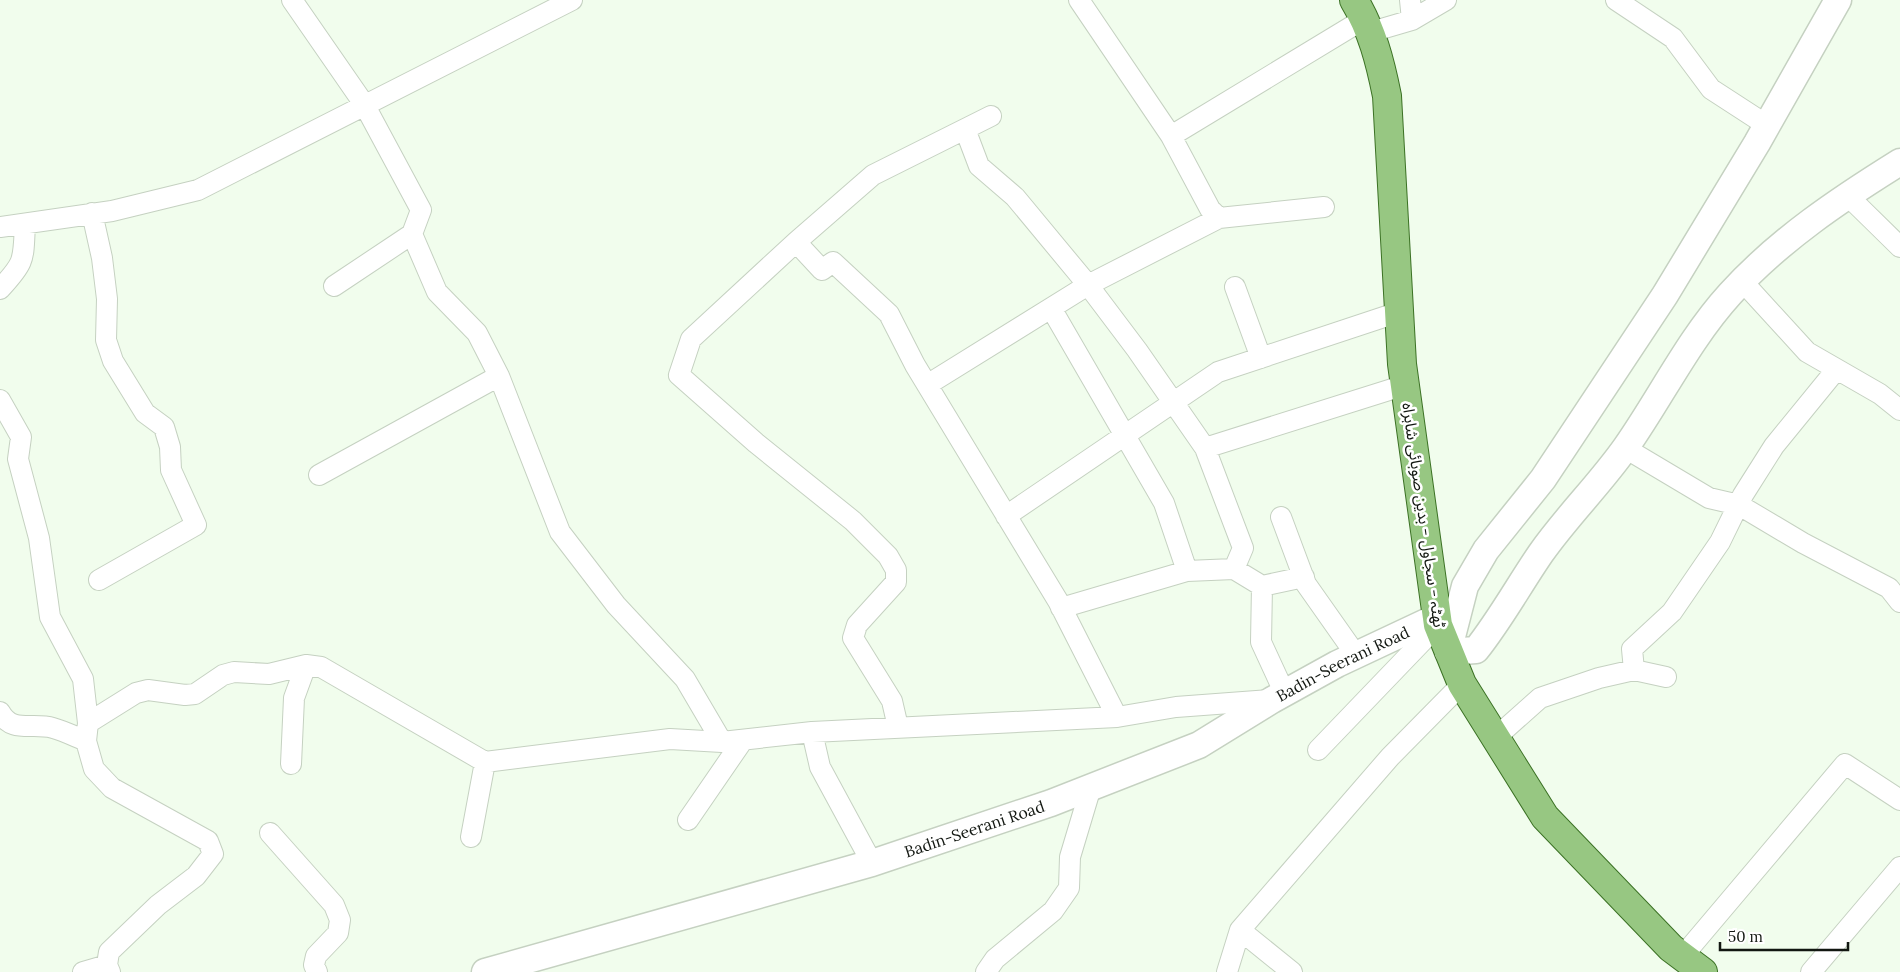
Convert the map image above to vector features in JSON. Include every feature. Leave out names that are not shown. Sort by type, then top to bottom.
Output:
[{"type":"main road","name":"ٹھٹہ - سجاول - بدین صوبائی شاہراہ","points":[[1363,17],[1379,58],[1387,96],[1405,385],[1437,621],[1462,684],[1494,739],[1545,817],[1671,948],[1693,967]]},
{"type":"street","points":[[292,0],[364,104],[421,210],[412,234],[334,286]]},
{"type":"street","points":[[0,226],[25,224],[92,213],[198,190],[572,0]]},
{"type":"street","points":[[1079,0],[1171,136],[1210,209],[1219,218]]},
{"type":"street","points":[[1410,0],[1412,20]]},
{"type":"street","points":[[1171,136],[1363,17],[1412,20],[1446,0]]},
{"type":"street","points":[[1616,0],[1673,38],[1712,88],[1768,126]]},
{"type":"street","points":[[1838,0],[1768,126],[1665,295],[1543,479],[1486,550],[1466,586],[1448,652],[1476,650],[1495,626],[1542,552],[1625,448],[1702,330],[1743,282],[1772,253],[1847,195],[1900,162]]},
{"type":"street","points":[[898,727],[892,702],[853,638],[857,626],[896,582],[896,570],[888,556],[852,521],[756,443],[679,375],[690,339],[873,175],[991,116]]},
{"type":"street","points":[[964,129],[979,166],[1014,197],[1088,285],[1206,448],[1243,548],[1234,569]]},
{"type":"street","points":[[1847,195],[1900,247]]},
{"type":"street","points":[[927,385],[1088,285],[1219,218],[1324,207]]},
{"type":"street","points":[[92,213],[102,258],[107,299],[106,340],[113,361],[145,413],[164,426],[170,447],[172,470],[196,525],[99,580]]},
{"type":"street","points":[[0,289],[17,271],[23,260],[25,224]]},
{"type":"street","points":[[412,234],[437,292],[477,333],[499,376],[560,532],[616,605],[684,679],[722,742]]},
{"type":"street","points":[[796,242],[822,270],[833,262],[889,314],[927,385],[1061,608],[1117,717]]},
{"type":"street","points":[[1743,282],[1807,352],[1880,394],[1900,410]]},
{"type":"street","points":[[1235,287],[1261,358]]},
{"type":"street","points":[[1051,308],[1164,503],[1187,571]]},
{"type":"street","points":[[1006,516],[1218,372],[1399,312]]},
{"type":"street","points":[[1634,670],[1632,649],[1672,612],[1720,542],[1738,504],[1774,446],[1836,370]]},
{"type":"street","points":[[319,475],[499,376]]},
{"type":"street","points":[[1206,448],[1405,385]]},
{"type":"street","points":[[0,400],[22,437],[18,459],[39,538],[50,617],[84,679],[87,732],[94,769],[112,788],[208,841],[213,854],[196,876],[158,905],[108,952],[108,969],[83,972]]},
{"type":"street","points":[[1625,448],[1709,498],[1738,504],[1803,543],[1889,588],[1900,602]]},
{"type":"street","points":[[1281,517],[1304,577],[1356,655]]},
{"type":"street","points":[[1061,608],[1187,571],[1234,569],[1262,586],[1304,577]]},
{"type":"street","points":[[0,712],[5,722],[13,725],[87,732],[142,692],[148,690],[185,695],[194,694],[223,675],[234,672],[269,674],[306,666],[321,668],[485,762],[670,739],[722,742],[812,732],[1117,717],[1176,707],[1278,697],[1261,642],[1262,586]]},
{"type":"street","points":[[1318,750],[1437,621]]},
{"type":"street","name":"Badin-Seerani Road","points":[[484,972],[872,863],[1051,803],[1199,744],[1278,697],[1356,655],[1437,621]]},
{"type":"street","points":[[291,764],[294,698],[306,666]]},
{"type":"street","points":[[1494,739],[1540,698],[1599,678],[1634,670],[1666,677]]},
{"type":"street","points":[[1227,972],[1240,930],[1390,757],[1462,684]]},
{"type":"street","points":[[812,732],[820,767],[872,863]]},
{"type":"street","points":[[688,820],[742,740]]},
{"type":"street","points":[[471,837],[485,762]]},
{"type":"street","points":[[1693,967],[1845,764],[1900,800]]},
{"type":"street","points":[[986,972],[995,958],[1053,911],[1068,888],[1070,857],[1091,787]]},
{"type":"street","points":[[270,833],[334,905],[340,920],[338,933],[316,956],[314,965],[317,972]]},
{"type":"street","points":[[1811,972],[1900,867]]},
{"type":"street","points":[[1240,930],[1292,972]]}]
